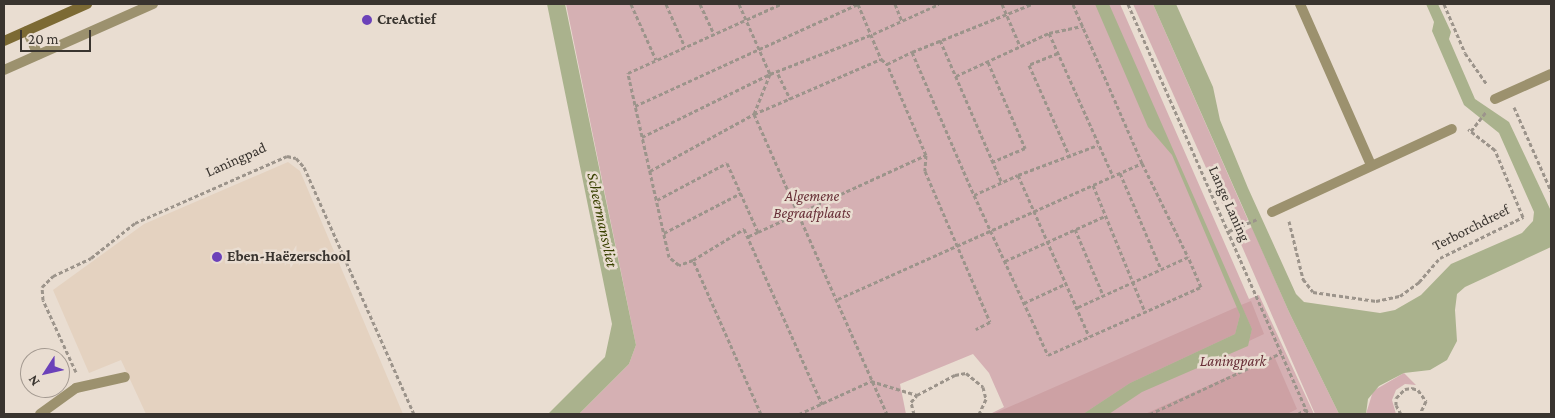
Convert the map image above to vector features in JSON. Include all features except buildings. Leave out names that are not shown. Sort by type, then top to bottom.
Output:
[{"type":"main road","points":[[4,41],[87,4]]},
{"type":"street","points":[[4,70],[153,4]]},
{"type":"street","points":[[1300,4],[1371,165]]},
{"type":"street","points":[[27,31],[38,55]]},
{"type":"street","points":[[1500,97],[1551,74]]},
{"type":"street","points":[[1272,212],[1285,208],[1371,165],[1452,129]]},
{"type":"street","points":[[40,414],[76,388],[125,377]]},
{"type":"path","points":[[631,4],[656,60]]},
{"type":"path","points":[[666,4],[685,47]]},
{"type":"path","points":[[700,4],[714,34]]},
{"type":"path","points":[[739,4],[770,74],[754,114],[838,299],[871,381],[887,414]]},
{"type":"path","points":[[781,4],[628,73],[669,258],[679,264],[693,260],[744,230],[822,404]]},
{"type":"path","points":[[635,106],[858,4],[873,34],[881,59],[887,64],[926,155],[924,170],[959,245],[990,322],[976,329]]},
{"type":"path","points":[[894,4],[902,20]]},
{"type":"path","points":[[642,137],[770,74],[778,74],[873,34],[931,5],[939,4]]},
{"type":"path","points":[[1002,4],[1020,46]]},
{"type":"path","points":[[887,64],[940,40],[1032,4]]},
{"type":"path","points":[[912,52],[974,195],[992,230],[1048,355],[1201,287],[1142,163],[1074,4]]},
{"type":"path","name":"Lange Laning","points":[[1128,4],[1308,414]]},
{"type":"path","points":[[1444,4],[1468,59],[1500,97],[1551,191]]},
{"type":"path","points":[[956,76],[1049,33],[1083,26]]},
{"type":"path","points":[[1049,33],[1114,176]]},
{"type":"path","points":[[940,40],[1002,183]]},
{"type":"path","points":[[1058,53],[1029,65],[1070,157]]},
{"type":"path","points":[[650,171],[754,114],[881,59]]},
{"type":"path","points":[[988,62],[1025,148],[992,162]]},
{"type":"path","points":[[778,74],[790,99]]},
{"type":"path","name":"Terborchdreef","points":[[1285,208],[1303,279],[1311,290],[1376,301],[1400,296],[1415,286],[1440,258],[1523,217],[1494,150],[1471,131],[1474,127]]},
{"type":"path","points":[[974,195],[1018,175],[1070,157],[1098,144]]},
{"type":"path","points":[[747,237],[926,155]]},
{"type":"path","name":"Laningpad","points":[[76,388],[76,370],[43,300],[42,287],[53,276],[91,258],[135,223],[287,156],[296,158],[304,167],[414,414]]},
{"type":"path","points":[[656,200],[727,163],[758,232]]},
{"type":"path","points":[[838,299],[1142,163]]},
{"type":"path","points":[[1120,173],[1161,269]]},
{"type":"path","points":[[1018,175],[1089,336]]},
{"type":"path","points":[[1093,185],[1145,312]]},
{"type":"path","points":[[664,233],[741,193]]},
{"type":"path","points":[[1005,260],[1105,216]]},
{"type":"path","points":[[1228,232],[1242,225]]},
{"type":"path","points":[[1075,230],[1103,296]]},
{"type":"path","points":[[1076,308],[1188,257]]},
{"type":"path","points":[[693,260],[761,414]]},
{"type":"path","points":[[1024,303],[1065,284]]},
{"type":"path","points":[[1150,414],[1281,353]]},
{"type":"path","points":[[914,414],[911,402],[917,395],[955,374],[966,373],[983,387],[986,399],[979,414]]},
{"type":"path","points":[[800,414],[871,381],[917,395]]},
{"type":"path","points":[[1401,414],[1396,405],[1396,398],[1405,389],[1412,388],[1418,390],[1426,401],[1420,414]]},
{"type":"path","points":[[1298,414],[1306,409]]},
{"type":"shaded area","name":"Eben-Haëzerschool","points":[[288,162],[300,171],[403,414],[146,414],[121,360],[89,373],[53,290],[144,224]]},
{"type":"shaded area","points":[[1251,301],[1264,334],[1249,341],[1252,329],[1241,305]]},
{"type":"shaded area","points":[[1237,307],[1240,315],[1235,334],[1130,383],[1083,414],[993,414]]},
{"type":"shaded area","points":[[1274,356],[1297,409],[1287,414],[1145,414]]},
{"type":"green space","name":"Algemene Begraafplaats","points":[[566,4],[1120,4],[1249,299],[1259,295],[1314,414],[990,414],[1004,407],[989,373],[973,354],[900,384],[906,414],[579,414],[629,364],[636,345]]},
{"type":"green space","points":[[1133,4],[1153,4],[1248,220],[1241,224],[1232,226]]},
{"type":"green space","points":[[1252,227],[1289,312],[1339,414],[1315,414],[1237,235]]},
{"type":"green space","points":[[1404,373],[1416,385],[1405,384],[1396,390],[1392,400],[1396,414],[1366,414],[1373,391]]},
{"type":"water","name":"Scheermansvliet","points":[[547,4],[565,4],[636,345],[629,364],[579,414],[548,414],[605,357],[612,324]]},
{"type":"water","points":[[1095,4],[1109,4],[1252,329],[1248,346],[1142,392],[1109,414],[1083,414],[1130,383],[1235,334],[1240,315],[1172,155],[1148,127]]},
{"type":"water","points":[[1153,4],[1176,4],[1213,87],[1220,120],[1248,188],[1296,294],[1304,302],[1380,313],[1395,310],[1421,295],[1451,264],[1522,233],[1533,221],[1534,212],[1499,133],[1464,105],[1432,31],[1434,22],[1426,4],[1438,4],[1451,32],[1449,39],[1475,99],[1509,122],[1551,211],[1551,247],[1465,287],[1457,294],[1455,310],[1457,341],[1447,360],[1430,370],[1404,373],[1379,386],[1368,399],[1366,414],[1339,414],[1289,312]]},
{"type":"place","name":"CreActief","points":[[367,20]]},
{"type":"place","name":"Eben-Haëzerschool","points":[[217,257]]},
{"type":"park label","name":"Laningpark","points":[[1233,362]]}]
